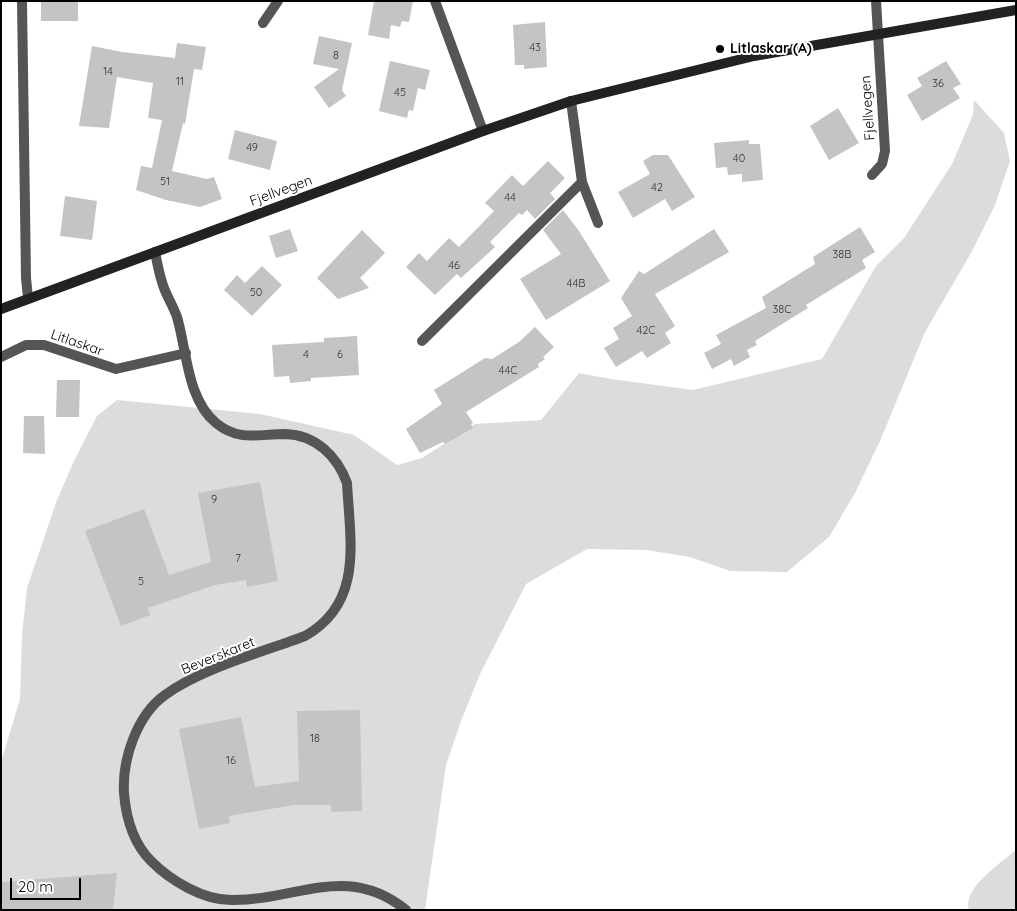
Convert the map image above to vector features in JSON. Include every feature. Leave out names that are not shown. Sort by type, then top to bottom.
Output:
[{"type":"main road","name":"Fjellvegen","points":[[1,309],[483,131],[571,101],[736,59],[1016,10]]},
{"type":"street","points":[[22,1],[26,278],[28,298]]},
{"type":"street","points":[[263,23],[278,1]]},
{"type":"street","points":[[435,1],[483,131]]},
{"type":"street","name":"Fjellvegen","points":[[872,175],[882,164],[885,151],[876,1]]},
{"type":"street","points":[[571,101],[582,182],[598,223]]},
{"type":"street","points":[[422,341],[582,182]]},
{"type":"street","name":"Beverskaret","points":[[155,252],[162,284],[178,318],[199,400],[216,423],[240,435],[260,437],[278,434],[298,436],[321,446],[335,459],[347,483],[351,557],[346,588],[340,604],[316,630],[305,636],[196,677],[164,695],[145,715],[125,767],[125,807],[130,826],[139,847],[151,861],[169,876],[209,896],[230,900],[259,898],[337,884],[373,890],[388,897],[406,910]]},
{"type":"street","name":"Litlaskar","points":[[1,357],[26,345],[44,345],[116,369],[186,353]]},
{"type":"shaded area","points":[[974,100],[1004,133],[1010,161],[995,205],[971,253],[925,332],[880,441],[855,493],[829,537],[787,572],[730,571],[690,557],[647,550],[587,549],[526,584],[480,674],[446,765],[425,910],[1,910],[1,762],[20,699],[22,635],[27,588],[57,500],[97,416],[117,400],[260,414],[354,435],[397,465],[422,458],[475,424],[541,420],[579,373],[693,390],[822,359],[876,266],[904,238],[952,164],[973,115]]},
{"type":"shaded area","points":[[1016,850],[1016,910],[969,910],[968,902],[971,893],[977,885]]},
{"type":"building","points":[[41,1],[78,1],[78,21],[41,21]]},
{"type":"building","points":[[374,1],[413,1],[409,22],[402,21],[400,27],[391,25],[389,39],[368,35]]},
{"type":"building","points":[[545,22],[547,67],[524,69],[524,65],[515,65],[513,25]]},
{"type":"building","points":[[319,36],[352,43],[342,90],[346,96],[329,108],[314,87],[339,69],[313,64]]},
{"type":"building","points":[[177,43],[206,47],[202,70],[194,69],[185,124],[183,123],[172,171],[207,179],[214,177],[222,199],[200,207],[166,200],[136,190],[141,166],[152,168],[162,120],[148,118],[153,83],[117,77],[109,128],[79,126],[92,46],[122,52],[175,58]]},
{"type":"building","points":[[390,61],[430,70],[425,90],[418,88],[413,111],[409,110],[407,118],[379,111]]},
{"type":"building","points":[[946,61],[961,84],[953,88],[960,98],[922,121],[907,95],[922,86],[917,78]]},
{"type":"building","points":[[838,108],[859,143],[829,160],[810,126]]},
{"type":"building","points":[[235,130],[277,141],[270,170],[228,159]]},
{"type":"building","points":[[749,140],[749,144],[760,144],[763,180],[742,182],[742,174],[728,175],[727,167],[716,168],[714,143]]},
{"type":"building","points":[[653,155],[668,155],[695,197],[672,211],[665,199],[633,218],[618,192],[650,174],[643,161]]},
{"type":"building","points":[[548,161],[565,178],[550,193],[555,199],[535,219],[527,210],[522,215],[519,213],[490,242],[495,247],[461,278],[457,274],[435,295],[406,267],[419,253],[427,261],[449,238],[459,247],[494,211],[485,203],[512,175],[523,186]]},
{"type":"building","points":[[65,196],[97,201],[92,240],[60,236]]},
{"type":"building","points":[[563,210],[579,231],[610,281],[546,320],[520,279],[561,254],[543,230]]},
{"type":"building","points":[[860,227],[875,252],[862,260],[866,268],[806,305],[808,308],[755,341],[757,345],[747,350],[750,357],[734,366],[731,359],[712,369],[704,353],[721,344],[716,335],[766,308],[762,297],[815,264],[813,257]]},
{"type":"building","points":[[290,229],[298,251],[276,258],[269,236]]},
{"type":"building","points":[[714,229],[729,252],[655,294],[675,326],[665,333],[671,343],[647,358],[642,351],[616,367],[604,348],[619,339],[613,328],[632,316],[621,298],[639,271],[644,274]]},
{"type":"building","points":[[362,230],[385,253],[360,278],[369,288],[338,299],[317,278]]},
{"type":"building","points":[[262,266],[282,285],[252,316],[224,290],[237,275],[245,283]]},
{"type":"building","points":[[535,327],[554,347],[543,357],[545,359],[538,364],[539,367],[466,412],[473,423],[471,424],[473,428],[445,444],[443,442],[420,453],[406,429],[442,404],[434,390],[485,358],[492,359],[519,342]]},
{"type":"building","points":[[357,336],[359,375],[311,378],[311,381],[290,383],[289,376],[274,377],[272,345],[324,342],[324,338]]},
{"type":"building","points":[[57,380],[80,380],[79,417],[56,417]]},
{"type":"building","points":[[24,416],[44,416],[45,454],[23,453]]},
{"type":"building","points":[[260,482],[278,581],[247,587],[246,580],[215,585],[148,608],[150,615],[121,626],[85,531],[144,509],[169,575],[211,562],[198,493]]},
{"type":"building","points":[[360,710],[362,811],[331,812],[331,805],[294,805],[229,816],[230,823],[199,829],[179,729],[241,717],[255,787],[299,781],[297,711]]},
{"type":"building","points":[[117,873],[113,910],[1,910],[1,882]]},
{"type":"place","name":"Litlaskar (A)","points":[[720,49]]}]
